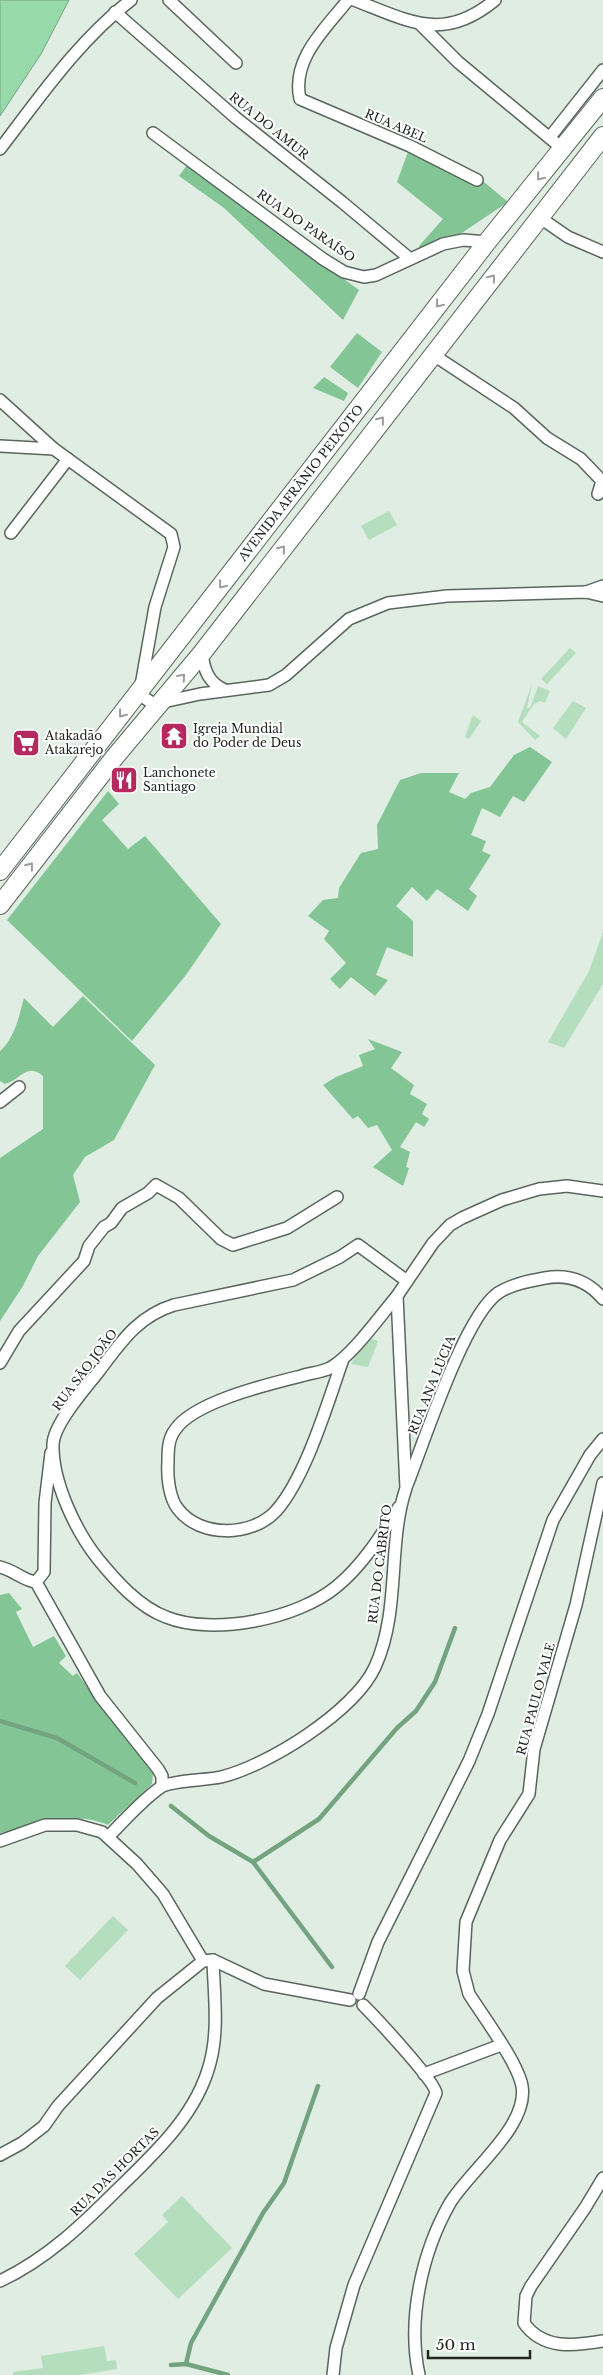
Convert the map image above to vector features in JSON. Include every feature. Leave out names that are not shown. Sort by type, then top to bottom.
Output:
[{"type":"main road","name":"AVENIDA AFRÂNIO PEIXOTO","points":[[0,871],[487,242],[603,98]]},
{"type":"main road","name":"AVENIDA AFRÂNIO PEIXOTO","points":[[0,905],[159,704],[202,653],[432,354],[603,136]]},
{"type":"street","points":[[0,149],[60,70],[115,12],[131,0]]},
{"type":"street","points":[[169,0],[236,63]]},
{"type":"street","name":"RUA ABEL","points":[[348,0],[313,42],[304,57],[299,90],[302,102],[410,146],[477,180]]},
{"type":"street","points":[[354,0],[420,24],[436,26],[469,18],[495,0]]},
{"type":"street","name":"RUA DO AMUR","points":[[115,12],[236,118],[409,258]]},
{"type":"street","points":[[420,24],[458,62],[563,149]]},
{"type":"street","points":[[550,137],[603,70]]},
{"type":"street","name":"RUA DO PARAÍSO","points":[[153,133],[344,272],[354,276],[376,275],[409,258],[443,244],[463,240],[487,242]]},
{"type":"street","points":[[539,217],[568,237],[603,252]]},
{"type":"street","points":[[432,354],[514,408],[547,438],[581,459],[602,481],[598,494]]},
{"type":"street","points":[[0,400],[54,449],[169,531],[174,547],[154,607],[140,691],[148,701],[159,704],[225,690],[263,686],[276,682],[349,619],[388,603],[447,596],[586,592],[603,596]]},
{"type":"street","points":[[0,446],[54,449]]},
{"type":"street","points":[[11,533],[68,459]]},
{"type":"street","points":[[586,592],[603,586]]},
{"type":"street","points":[[202,653],[204,666],[210,679],[215,686],[225,690]]},
{"type":"street","points":[[0,1102],[19,1087]]},
{"type":"street","points":[[0,1363],[19,1331],[84,1261],[89,1246],[104,1227],[111,1223],[122,1208],[148,1193],[156,1185],[179,1198],[222,1239],[233,1245],[287,1228],[337,1197]]},
{"type":"street","points":[[343,1359],[310,1451],[276,1511],[253,1526],[227,1530],[202,1526],[188,1519],[177,1508],[172,1496],[168,1466],[169,1444],[174,1430],[184,1418],[199,1409],[241,1394],[325,1370],[343,1359],[397,1296],[433,1243],[450,1225],[478,1210],[522,1193],[554,1186],[580,1187],[603,1191]]},
{"type":"street","name":"RUA SÃO JOÃO","points":[[53,1443],[67,1414],[111,1354],[138,1323],[150,1314],[174,1305],[293,1280],[340,1258],[358,1245],[407,1282]]},
{"type":"street","name":"RUA ANA LÚCIA","points":[[406,1488],[464,1339],[494,1297],[518,1284],[557,1277],[581,1282],[603,1298]]},
{"type":"street","name":"RUA DO CABRITO","points":[[162,1785],[210,1780],[242,1772],[299,1741],[348,1702],[376,1665],[387,1626],[395,1568],[400,1506],[406,1488],[397,1296]]},
{"type":"street","points":[[357,2000],[378,1942],[469,1761],[488,1714],[553,1520],[590,1455],[603,1440]]},
{"type":"street","points":[[53,1443],[62,1493],[76,1525],[92,1552],[107,1570],[142,1604],[180,1622],[237,1624],[278,1614],[316,1601],[344,1581],[378,1541],[400,1506]]},
{"type":"street","points":[[36,1582],[44,1572],[45,1503],[53,1443]]},
{"type":"street","name":"RUA PAULO VALE","points":[[419,2375],[414,2354],[414,2334],[422,2283],[430,2250],[450,2203],[461,2186],[511,2127],[522,2099],[519,2073],[470,1994],[466,1983],[463,1971],[466,1922],[500,1840],[529,1794],[534,1749],[576,1605],[603,1483]]},
{"type":"street","points":[[0,1567],[16,1572],[26,1580],[36,1582],[100,1696],[162,1776],[162,1785],[109,1836]]},
{"type":"street","points":[[0,1841],[45,1825],[82,1826],[96,1829],[109,1836],[163,1894],[208,1961],[264,1984],[357,2000],[436,2089],[436,2093],[354,2285],[336,2348],[333,2375]]},
{"type":"street","points":[[0,2155],[22,2143],[44,2126],[58,2106],[157,1998],[208,1961]]},
{"type":"street","name":"RUA DAS HORTAS","points":[[0,2281],[67,2239],[174,2132],[204,2082],[210,2063],[215,2015],[208,1961]]},
{"type":"street","points":[[424,2074],[501,2045]]},
{"type":"street","points":[[603,2178],[585,2208],[531,2286],[526,2296],[524,2318],[524,2323],[531,2333],[544,2340],[574,2346],[603,2341]]},
{"type":"shaded area","points":[[0,0],[69,0],[41,54],[0,116]]},
{"type":"shaded area","points":[[409,149],[478,177],[508,202],[423,259],[419,246],[443,219],[397,182]]},
{"type":"shaded area","points":[[187,165],[359,290],[343,320],[224,208],[179,176]]},
{"type":"shaded area","points":[[357,333],[382,352],[358,388],[330,367]]},
{"type":"shaded area","points":[[324,377],[348,393],[344,401],[313,388]]},
{"type":"shaded area","points":[[389,511],[397,525],[369,540],[361,526]]},
{"type":"shaded area","points":[[570,648],[576,653],[547,684],[541,679]]},
{"type":"shaded area","points":[[532,684],[527,708],[530,708],[538,686],[550,691],[545,703],[540,701],[534,704],[522,722],[540,736],[535,740],[518,722]]},
{"type":"shaded area","points":[[573,701],[586,708],[566,739],[553,728]]},
{"type":"shaded area","points":[[473,715],[481,721],[469,739],[465,737]]},
{"type":"shaded area","points":[[530,747],[552,762],[524,802],[513,796],[500,817],[482,808],[471,835],[486,841],[482,851],[491,855],[469,889],[477,896],[468,911],[437,889],[427,901],[412,887],[396,906],[413,921],[413,957],[387,947],[376,975],[388,980],[375,996],[351,977],[340,989],[330,979],[346,963],[324,939],[329,931],[308,916],[323,900],[338,898],[339,888],[361,853],[378,849],[377,825],[400,780],[421,773],[459,773],[449,792],[465,799],[471,793],[490,787],[514,755]]},
{"type":"shaded area","points":[[108,791],[119,804],[102,820],[128,849],[145,836],[221,924],[186,975],[132,1041],[7,920]]},
{"type":"shaded area","points":[[603,932],[603,984],[564,1048],[548,1042],[589,971]]},
{"type":"shaded area","points":[[83,996],[155,1065],[114,1140],[85,1157],[73,1175],[80,1202],[38,1256],[23,1286],[0,1321],[0,1158],[43,1129],[43,1076],[37,1072],[28,1071],[5,1084],[0,1081],[0,1051],[13,1033],[24,998],[53,1027]]},
{"type":"shaded area","points":[[368,1039],[402,1052],[391,1068],[414,1085],[410,1094],[427,1104],[422,1114],[429,1119],[424,1127],[416,1122],[400,1147],[410,1152],[406,1167],[409,1168],[403,1186],[373,1167],[392,1150],[377,1125],[368,1128],[358,1116],[353,1119],[323,1085],[336,1077],[363,1066],[359,1055],[375,1049]]},
{"type":"shaded area","points":[[367,1337],[378,1341],[368,1367],[351,1364]]},
{"type":"shaded area","points":[[9,1593],[22,1609],[16,1612],[33,1647],[54,1636],[66,1656],[59,1663],[73,1676],[77,1673],[153,1774],[152,1784],[108,1825],[95,1821],[68,1818],[40,1822],[0,1833],[0,1595]]},
{"type":"shaded area","points":[[113,1916],[128,1930],[80,1980],[65,1966]]},
{"type":"shaded area","points":[[182,2196],[232,2248],[178,2299],[134,2254],[168,2222],[162,2215]]},
{"type":"shaded area","points":[[104,2346],[107,2361],[116,2360],[117,2369],[80,2375],[13,2375],[13,2372],[43,2368],[41,2356]]},
{"type":"waterway","points":[[253,1862],[319,1819],[397,1728],[416,1711],[435,1682],[455,1628]]},
{"type":"waterway","points":[[0,1721],[57,1738],[135,1783]]},
{"type":"waterway","points":[[171,1806],[209,1836],[253,1862],[332,1967]]},
{"type":"waterway","points":[[186,2364],[191,2343],[263,2213],[284,2183],[318,2086]]},
{"type":"waterway","points":[[171,2365],[186,2364],[228,2375]]},
{"type":"place","name":"Igreja Mundial do Poder de Deus","points":[[174,736]]},
{"type":"place","name":"Atakadão Atakarejo","points":[[26,743]]},
{"type":"place","name":"Lanchonete Santiago","points":[[124,780]]}]
